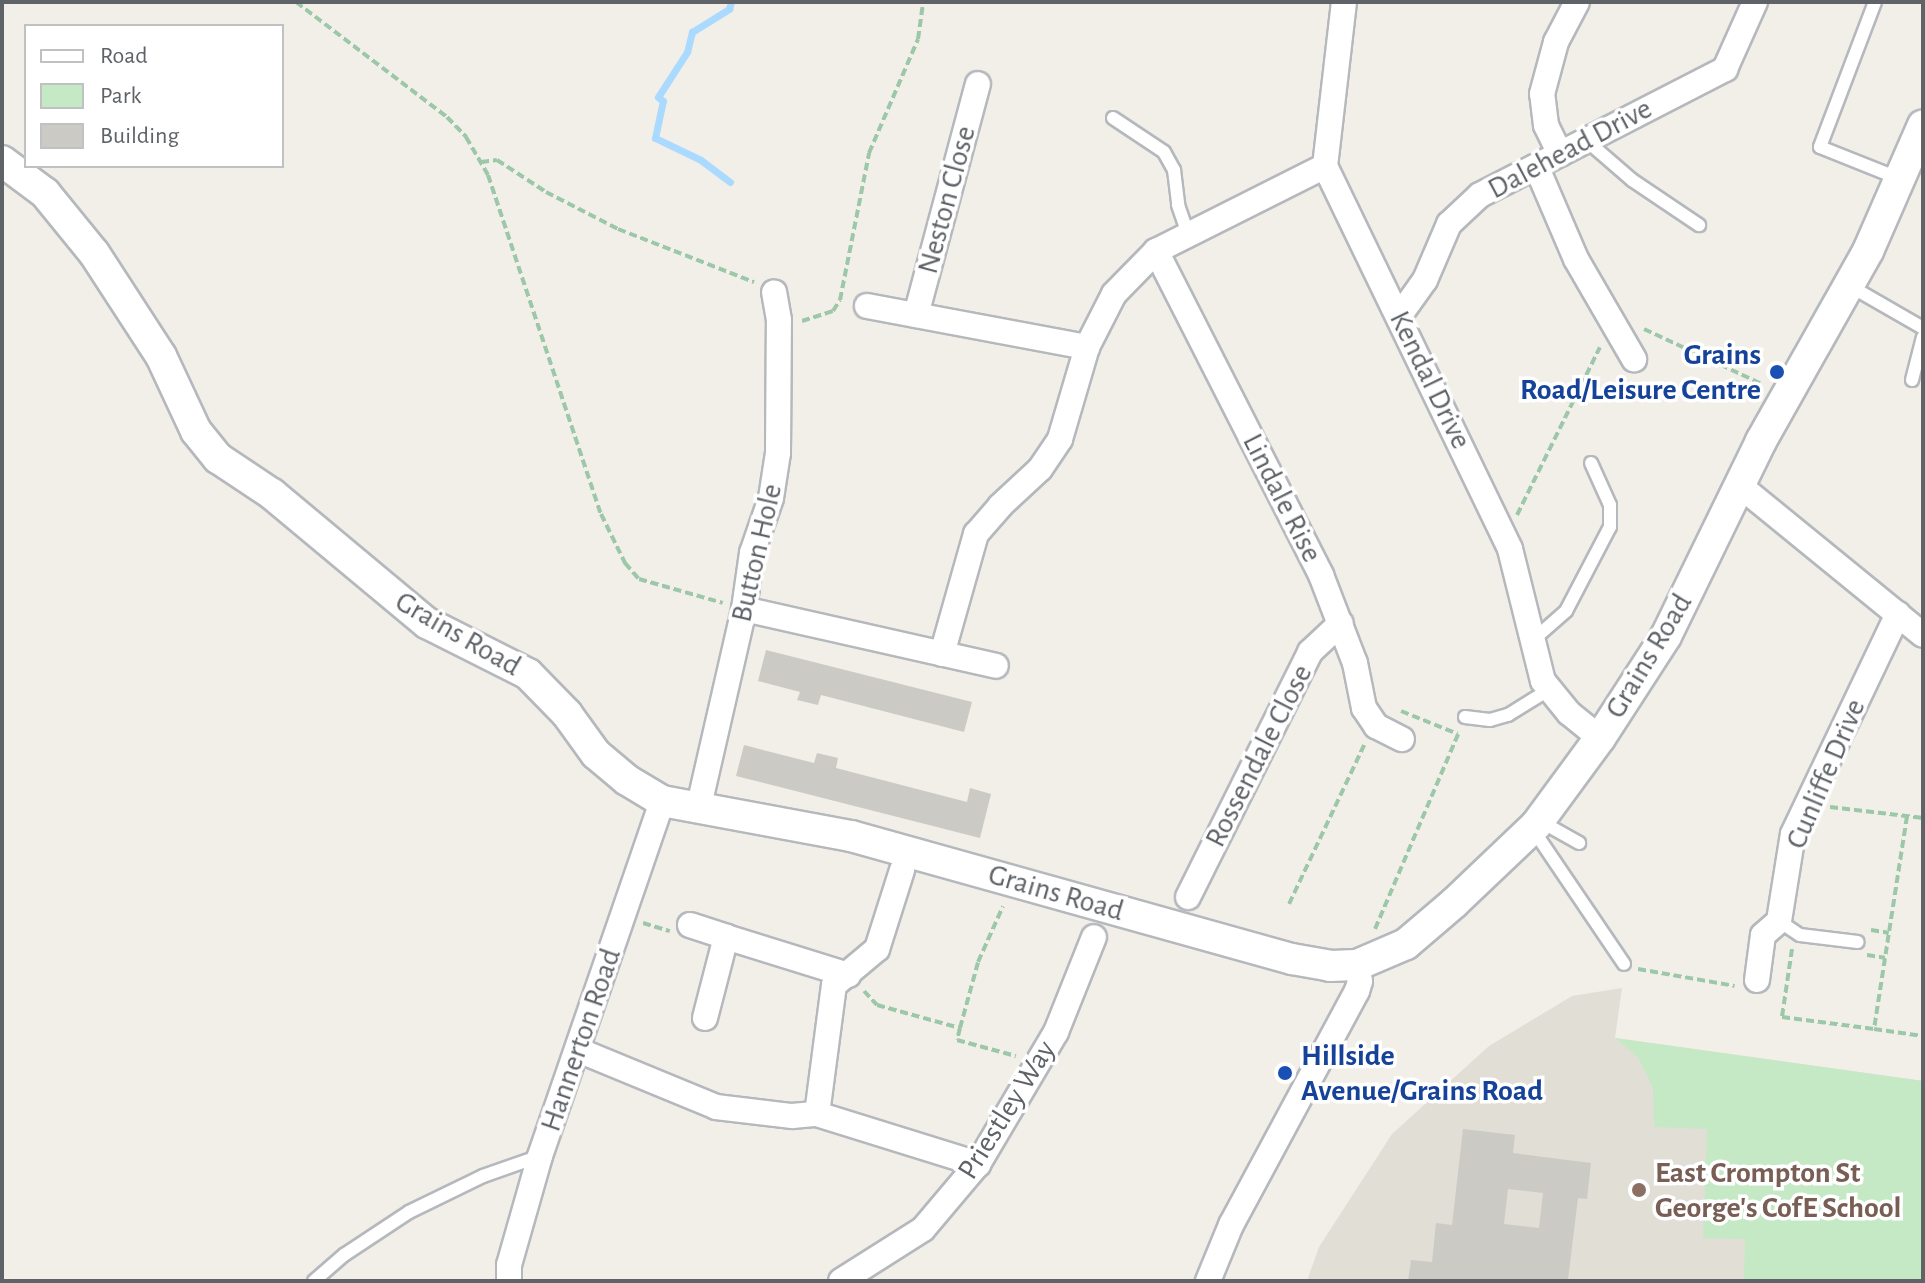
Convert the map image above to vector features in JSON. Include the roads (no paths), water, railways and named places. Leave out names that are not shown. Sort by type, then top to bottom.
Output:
[{"type":"street","points":[[942,654],[976,534],[1000,506],[1040,469],[1060,439],[1087,347],[1114,294],[1156,251],[1325,166],[1344,2]]},
{"type":"street","points":[[1560,154],[1546,125],[1542,94],[1556,42],[1577,2]]},
{"type":"street","name":"Dalehead Drive","points":[[1400,315],[1425,280],[1449,224],[1480,195],[1725,69],[1755,2]]},
{"type":"street","name":"Neston Close","points":[[916,315],[978,84]]},
{"type":"street","name":"Grains Road","points":[[2,161],[45,193],[94,253],[161,356],[196,431],[218,458],[272,494],[427,623],[528,674],[567,714],[596,754],[627,780],[662,801],[851,836],[1292,959],[1330,966],[1366,962],[1406,944],[1536,824],[1600,738],[1666,636],[1739,485],[1849,285],[1901,179],[1923,125]]},
{"type":"street","name":"Kendal Drive","points":[[1325,166],[1400,315],[1506,539],[1543,681],[1582,726],[1600,738]]},
{"type":"street","points":[[1537,168],[1576,259],[1634,359]]},
{"type":"street","name":"Lindale Rise","points":[[1156,251],[1321,575],[1355,663],[1364,708],[1376,726],[1402,739]]},
{"type":"street","name":"Button Hole","points":[[698,810],[744,609],[752,553],[771,498],[778,453],[779,320],[774,292]]},
{"type":"street","points":[[867,306],[1087,347]]},
{"type":"street","points":[[1739,485],[1923,635]]},
{"type":"street","points":[[744,609],[996,666]]},
{"type":"street","name":"Cunliffe Drive","points":[[1755,986],[1763,935],[1779,921],[1793,834],[1898,614]]},
{"type":"street","name":"Rossendale Close","points":[[1188,897],[1310,652],[1341,623]]},
{"type":"street","name":"Hannerton Road","points":[[509,1281],[509,1265],[540,1156],[662,801]]},
{"type":"street","points":[[817,1114],[834,985],[877,947],[902,870]]},
{"type":"street","points":[[690,925],[848,975]]},
{"type":"street","points":[[705,1018],[726,937]]},
{"type":"street","name":"Priestley Way","points":[[841,1281],[923,1229],[978,1164],[1056,1032],[1094,937]]},
{"type":"street","points":[[1208,1281],[1231,1225],[1357,991],[1366,962]]},
{"type":"street","points":[[578,1050],[716,1107],[792,1116],[817,1114],[978,1164]]},
{"type":"lane","points":[[1875,2],[1820,147],[1901,179]]},
{"type":"lane","points":[[1113,118],[1164,152],[1174,170],[1178,205],[1188,234]]},
{"type":"lane","points":[[1587,141],[1632,180],[1699,225]]},
{"type":"lane","points":[[1849,285],[1923,328]]},
{"type":"lane","points":[[1912,380],[1923,337]]},
{"type":"lane","points":[[1531,643],[1566,611],[1610,527],[1610,505],[1591,463]]},
{"type":"lane","points":[[1465,717],[1490,720],[1508,715],[1550,689]]},
{"type":"lane","points":[[1536,824],[1579,843]]},
{"type":"lane","points":[[1536,824],[1624,964]]},
{"type":"lane","points":[[1779,921],[1800,935],[1858,942]]},
{"type":"lane","points":[[314,1281],[344,1255],[409,1212],[483,1176],[540,1156]]},
{"type":"waterway","points":[[730,182],[701,160],[655,138],[663,101],[658,97],[687,52],[692,32],[729,9],[731,2]]},
{"type":"place","name":"Grains Road/Leisure Centre","points":[[1777,372]]},
{"type":"place","name":"Hillside Avenue/Grains Road","points":[[1285,1073]]},
{"type":"place","name":"East Crompton St George's CofE School","points":[[1639,1190]]}]
